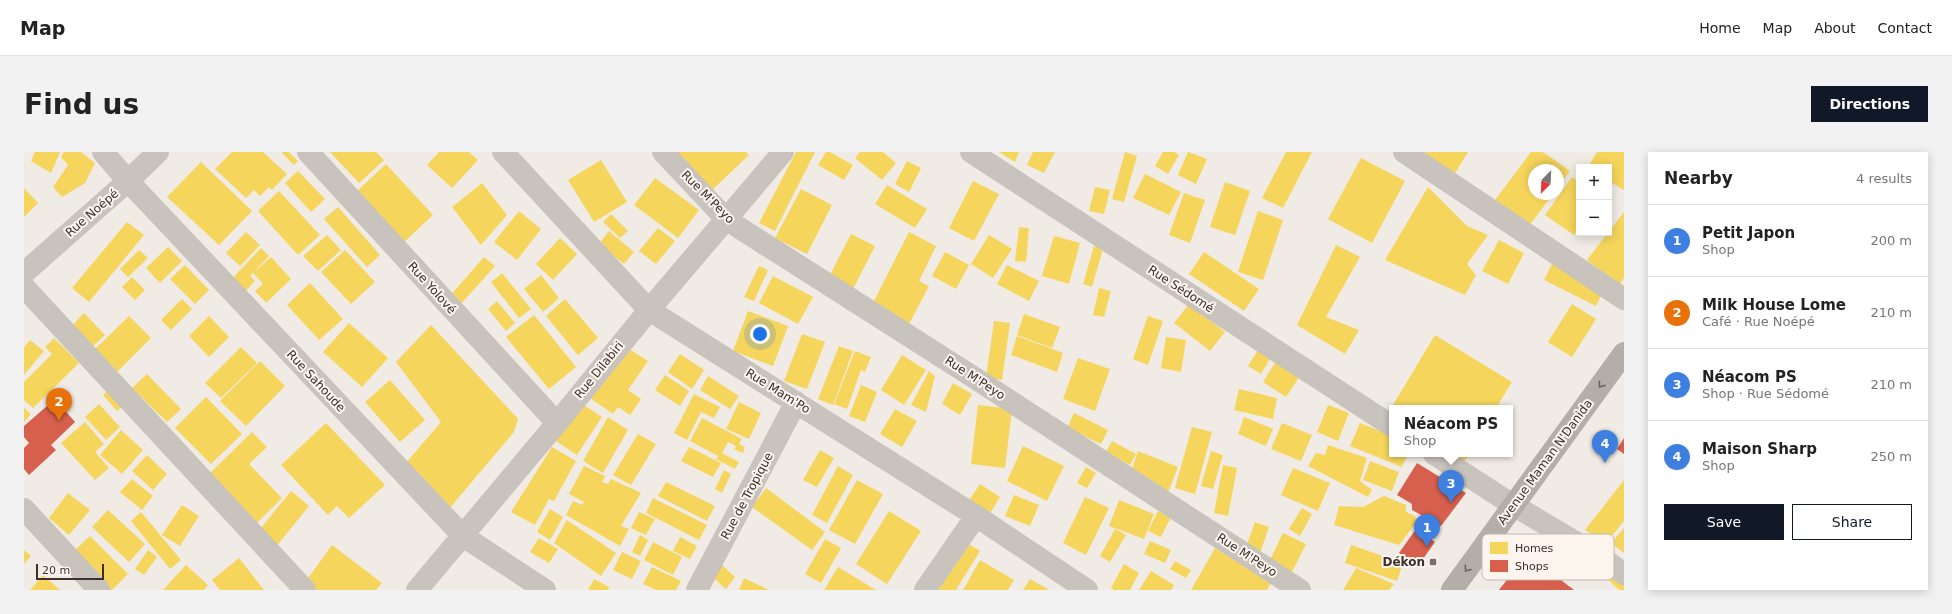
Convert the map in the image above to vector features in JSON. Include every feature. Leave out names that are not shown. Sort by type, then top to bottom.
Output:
[{"type":"highway","name":"Avenue Maman N'Danida","points":[[1492,534],[1624,353]]},
{"type":"highway","name":"Avenue Maman N'Danida","points":[[1452,590],[1482,548]]},
{"type":"street","name":"Rue Sahoude","points":[[104,152],[128,182],[463,536],[545,590]]},
{"type":"street","name":"Rue Noépé","points":[[24,273],[128,182],[158,152]]},
{"type":"street","name":"Rue Yolové","points":[[308,152],[557,424]]},
{"type":"street","name":"Rue Mam'Po","points":[[503,152],[649,310],[976,516],[1087,590]]},
{"type":"street","name":"Rue M'Peyo","points":[[663,152],[727,220],[967,373],[1300,590]]},
{"type":"street","name":"Rue Dilabiri","points":[[417,590],[557,424],[649,310],[727,220],[783,152]]},
{"type":"street","name":"Rue Sédomé","points":[[971,152],[1389,424]]},
{"type":"street","points":[[1404,152],[1624,298]]},
{"type":"street","points":[[24,287],[306,590]]},
{"type":"street","name":"Rue de Tropique","points":[[697,590],[796,402]]},
{"type":"street","points":[[1439,457],[1513,505],[1562,534]]},
{"type":"street","points":[[24,509],[99,590]]},
{"type":"street","points":[[925,590],[976,516]]},
{"type":"street","points":[[1614,566],[1624,574]]},
{"type":"building: Homes","points":[[35,152],[60,152],[51,173],[31,161]]},
{"type":"building: Homes","points":[[64,152],[81,152],[95,163],[85,183],[62,197],[53,187],[68,165],[61,157]]},
{"type":"building: Homes","points":[[232,152],[263,152],[287,174],[272,190],[269,187],[260,196],[254,190],[246,198],[215,169]]},
{"type":"building: Homes","points":[[289,152],[298,161],[294,165],[282,153]]},
{"type":"building: Homes","points":[[330,152],[376,152],[384,160],[359,183]]},
{"type":"building: Homes","points":[[439,152],[469,152],[478,160],[452,188],[427,165]]},
{"type":"building: Homes","points":[[671,152],[746,152],[749,155],[710,192]]},
{"type":"building: Homes","points":[[796,152],[815,152],[775,231],[759,223]]},
{"type":"building: Homes","points":[[826,152],[830,152],[853,165],[844,180],[818,165]]},
{"type":"building: Homes","points":[[860,152],[883,152],[896,163],[882,180],[855,158]]},
{"type":"building: Homes","points":[[999,152],[1019,152],[1015,162]]},
{"type":"building: Homes","points":[[1033,152],[1055,152],[1044,173],[1027,165]]},
{"type":"building: Homes","points":[[1125,152],[1137,156],[1124,202],[1112,199]]},
{"type":"building: Homes","points":[[1163,152],[1174,152],[1179,155],[1168,174],[1155,166]]},
{"type":"building: Homes","points":[[1188,152],[1207,159],[1196,184],[1178,175]]},
{"type":"building: Homes","points":[[1286,152],[1312,152],[1283,208],[1262,198]]},
{"type":"building: Homes","points":[[1418,152],[1468,152],[1454,175]]},
{"type":"building: Homes","points":[[1531,152],[1543,152],[1560,164],[1528,164],[1528,200],[1548,200],[1529,226],[1495,200]]},
{"type":"building: Homes","points":[[1597,152],[1624,152],[1624,190],[1612,183],[1612,164],[1590,164]]},
{"type":"building: Homes","points":[[1361,158],[1405,181],[1372,243],[1328,219]]},
{"type":"building: Homes","points":[[601,160],[627,202],[594,222],[568,180]]},
{"type":"building: Homes","points":[[907,161],[921,168],[909,192],[895,184]]},
{"type":"building: Homes","points":[[201,162],[252,211],[219,245],[167,197]]},
{"type":"building: Homes","points":[[386,164],[433,215],[403,243],[355,193]]},
{"type":"building: Homes","points":[[1564,167],[1570,171],[1564,179]]},
{"type":"building: Homes","points":[[298,171],[325,199],[311,212],[285,183]]},
{"type":"building: Homes","points":[[1145,174],[1181,192],[1169,215],[1133,198]]},
{"type":"building: Homes","points":[[1572,177],[1576,180],[1576,232],[1574,235],[1545,215],[1556,200],[1564,200],[1564,188]]},
{"type":"building: Homes","points":[[655,178],[699,210],[678,238],[634,205]]},
{"type":"building: Homes","points":[[973,181],[999,194],[974,241],[949,228]]},
{"type":"building: Homes","points":[[1225,182],[1250,191],[1235,235],[1210,227]]},
{"type":"building: Homes","points":[[482,183],[507,215],[481,245],[452,207]]},
{"type":"building: Homes","points":[[887,185],[927,209],[915,228],[875,204]]},
{"type":"building: Homes","points":[[1095,187],[1110,190],[1104,214],[1089,211]]},
{"type":"building: Homes","points":[[1428,187],[1467,226],[1488,235],[1467,264],[1476,275],[1465,295],[1385,260]]},
{"type":"building: Homes","points":[[24,188],[38,203],[24,217]]},
{"type":"building: Homes","points":[[801,189],[832,205],[807,254],[775,238]]},
{"type":"building: Homes","points":[[279,191],[320,235],[298,255],[258,211]]},
{"type":"building: Homes","points":[[1184,193],[1205,200],[1190,243],[1169,235]]},
{"type":"building: Homes","points":[[338,207],[380,255],[367,267],[324,219]]},
{"type":"building: Homes","points":[[519,211],[541,229],[517,260],[494,242]]},
{"type":"building: Homes","points":[[1258,211],[1283,220],[1263,280],[1238,272]]},
{"type":"building: Homes","points":[[1624,212],[1624,278],[1619,285],[1587,260],[1606,236],[1612,236],[1612,228]]},
{"type":"building: Homes","points":[[611,214],[628,231],[620,238],[603,222]]},
{"type":"building: Homes","points":[[127,222],[144,235],[89,302],[72,288]]},
{"type":"building: Homes","points":[[1019,227],[1029,228],[1026,262],[1015,261]]},
{"type":"building: Homes","points":[[658,228],[675,241],[656,264],[639,251]]},
{"type":"building: Homes","points":[[609,231],[634,252],[624,264],[599,244]]},
{"type":"building: Homes","points":[[246,232],[260,245],[240,266],[226,253]]},
{"type":"building: Homes","points":[[909,232],[936,246],[919,281],[929,286],[909,324],[872,305]]},
{"type":"building: Homes","points":[[851,234],[875,246],[852,291],[828,279]]},
{"type":"building: Homes","points":[[327,235],[341,250],[318,271],[303,256]]},
{"type":"building: Homes","points":[[989,235],[1012,249],[993,278],[971,264]]},
{"type":"building: Homes","points":[[1054,236],[1080,243],[1069,284],[1042,276]]},
{"type":"building: Homes","points":[[560,238],[577,254],[553,280],[536,264]]},
{"type":"building: Homes","points":[[1499,240],[1524,253],[1508,284],[1482,271]]},
{"type":"building: Homes","points":[[1336,245],[1360,257],[1326,317],[1359,330],[1345,354],[1297,325]]},
{"type":"building: Homes","points":[[1094,246],[1103,249],[1092,287],[1083,284]]},
{"type":"building: Homes","points":[[168,247],[182,261],[160,283],[146,268]]},
{"type":"building: Homes","points":[[261,248],[269,256],[250,276],[255,281],[240,297],[227,284]]},
{"type":"building: Homes","points":[[139,250],[148,258],[128,277],[120,269]]},
{"type":"building: Homes","points":[[345,250],[375,282],[351,304],[321,272]]},
{"type":"building: Homes","points":[[945,252],[969,265],[956,289],[932,276]]},
{"type":"building: Homes","points":[[1204,252],[1259,289],[1244,311],[1189,274]]},
{"type":"building: Homes","points":[[271,257],[291,279],[266,303],[255,291],[263,284],[253,273]]},
{"type":"building: Homes","points":[[484,257],[495,266],[459,306],[449,297]]},
{"type":"building: Homes","points":[[1553,262],[1605,287],[1596,306],[1544,280]]},
{"type":"building: Homes","points":[[185,265],[209,290],[195,304],[170,279]]},
{"type":"building: Homes","points":[[1007,265],[1039,281],[1029,301],[997,284]]},
{"type":"building: Homes","points":[[759,266],[768,270],[754,301],[744,297]]},
{"type":"building: Homes","points":[[502,273],[531,309],[519,318],[491,282]]},
{"type":"building: Homes","points":[[541,275],[559,298],[543,312],[524,289]]},
{"type":"building: Homes","points":[[773,276],[813,297],[798,324],[759,303]]},
{"type":"building: Homes","points":[[132,277],[145,290],[135,300],[122,287]]},
{"type":"building: Homes","points":[[310,283],[343,319],[319,340],[287,305]]},
{"type":"building: Homes","points":[[1099,288],[1111,291],[1104,317],[1093,315]]},
{"type":"building: Homes","points":[[182,299],[192,309],[171,330],[161,320]]},
{"type":"building: Homes","points":[[565,299],[598,338],[578,355],[546,316]]},
{"type":"building: Homes","points":[[497,301],[515,323],[506,331],[488,309]]},
{"type":"building: Homes","points":[[1189,304],[1225,332],[1210,351],[1174,323]]},
{"type":"building: Homes","points":[[1572,304],[1596,319],[1572,357],[1548,342]]},
{"type":"building: Homes","points":[[748,311],[788,326],[773,366],[733,351]]},
{"type":"building: Homes","points":[[84,313],[105,335],[88,351],[67,331]]},
{"type":"building: Homes","points":[[1024,314],[1060,327],[1052,348],[1017,335]]},
{"type":"building: Homes","points":[[534,315],[576,367],[549,389],[506,337]]},
{"type":"building: Homes","points":[[129,316],[151,338],[116,373],[93,351]]},
{"type":"building: Homes","points":[[209,316],[229,337],[209,357],[189,336]]},
{"type":"building: Homes","points":[[1148,316],[1163,321],[1148,365],[1133,359]]},
{"type":"building: Homes","points":[[994,321],[1010,323],[1002,380],[986,377]]},
{"type":"building: Homes","points":[[349,323],[388,358],[362,387],[323,352]]},
{"type":"building: Homes","points":[[431,325],[518,419],[514,432],[448,510],[405,464],[441,422],[396,362]]},
{"type":"building: Homes","points":[[802,334],[825,342],[807,389],[784,381]]},
{"type":"building: Homes","points":[[1435,335],[1512,382],[1498,405],[1393,405]]},
{"type":"building: Homes","points":[[1017,336],[1063,353],[1057,372],[1011,355]]},
{"type":"building: Homes","points":[[1166,337],[1186,340],[1181,372],[1161,368]]},
{"type":"building: Homes","points":[[54,338],[79,363],[33,408],[24,400],[24,382],[52,354],[45,347]]},
{"type":"building: Homes","points":[[30,340],[44,351],[24,375],[24,347]]},
{"type":"building: Homes","points":[[839,346],[853,351],[833,405],[818,399]]},
{"type":"building: Homes","points":[[241,347],[257,363],[221,398],[205,383]]},
{"type":"building: Homes","points":[[626,347],[648,361],[628,390],[641,399],[630,415],[618,407],[613,414],[591,399]]},
{"type":"building: Homes","points":[[1258,350],[1271,357],[1261,374],[1248,366]]},
{"type":"building: Homes","points":[[855,351],[871,357],[865,372],[861,370],[847,409],[834,404]]},
{"type":"building: Homes","points":[[680,354],[704,370],[692,389],[668,372]]},
{"type":"building: Homes","points":[[902,355],[926,370],[904,405],[881,390]]},
{"type":"building: Homes","points":[[1078,358],[1110,369],[1095,411],[1063,399]]},
{"type":"building: Homes","points":[[260,361],[285,386],[246,426],[220,401]]},
{"type":"building: Homes","points":[[1276,361],[1300,376],[1286,397],[1263,382]]},
{"type":"building: Homes","points":[[929,371],[935,376],[926,412],[911,405]]},
{"type":"building: Homes","points":[[147,374],[181,409],[167,422],[132,388]]},
{"type":"building: Homes","points":[[665,375],[689,391],[680,406],[655,390]]},
{"type":"building: Homes","points":[[708,376],[739,396],[730,409],[700,390]]},
{"type":"building: Homes","points":[[390,380],[425,420],[400,442],[365,402]]},
{"type":"building: Homes","points":[[953,383],[972,394],[960,415],[942,404]]},
{"type":"building: Homes","points":[[861,385],[877,392],[865,422],[849,416]]},
{"type":"building: Homes","points":[[110,388],[125,405],[117,411],[103,395]]},
{"type":"building: Homes","points":[[1239,389],[1277,398],[1273,419],[1234,410]]},
{"type":"building: Homes","points":[[694,394],[720,407],[714,418],[701,412],[687,440],[674,433]]},
{"type":"building: Homes","points":[[206,397],[242,434],[211,464],[175,428]]},
{"type":"building: Homes","points":[[739,402],[761,413],[749,439],[726,429]]},
{"type":"building: Homes","points":[[581,403],[602,417],[577,455],[556,441]]},
{"type":"building: Homes","points":[[99,404],[120,427],[106,440],[85,417]]},
{"type":"building: Homes","points":[[978,405],[1012,409],[1005,468],[971,464]]},
{"type":"building: Homes","points":[[1328,405],[1349,413],[1338,441],[1317,432]]},
{"type":"building: Homes","points":[[24,408],[31,414],[24,422]]},
{"type":"building: Homes","points":[[895,409],[917,421],[902,447],[880,434]]},
{"type":"building: Homes","points":[[1389,412],[1389,423],[1384,420]]},
{"type":"building: Homes","points":[[1074,413],[1108,430],[1101,444],[1067,428]]},
{"type":"building: Homes","points":[[608,417],[628,430],[603,473],[583,461]]},
{"type":"building: Homes","points":[[1244,417],[1273,429],[1266,446],[1238,434]]},
{"type":"building: Homes","points":[[702,418],[742,439],[739,444],[745,447],[743,453],[734,449],[736,446],[728,442],[722,453],[739,462],[735,469],[716,459],[718,456],[690,441]]},
{"type":"building: Homes","points":[[85,422],[104,444],[95,452],[109,468],[95,480],[61,443]]},
{"type":"building: Homes","points":[[326,423],[385,485],[349,518],[337,506],[328,515],[281,465]]},
{"type":"building: Homes","points":[[1282,423],[1312,435],[1301,461],[1271,449]]},
{"type":"building: Homes","points":[[1360,423],[1389,435],[1389,457],[1407,457],[1402,467],[1350,446]]},
{"type":"building: Homes","points":[[1192,427],[1212,432],[1195,494],[1175,488]]},
{"type":"building: Homes","points":[[121,430],[143,450],[122,474],[100,455]]},
{"type":"building: Homes","points":[[252,432],[267,447],[249,464],[282,498],[256,524],[208,475]]},
{"type":"building: Homes","points":[[638,434],[656,444],[631,485],[613,475]]},
{"type":"building: Homes","points":[[1112,441],[1136,454],[1130,465],[1106,452]]},
{"type":"building: Homes","points":[[1328,445],[1367,458],[1360,481],[1372,490],[1368,497],[1308,466],[1316,453],[1325,455]]},
{"type":"building: Homes","points":[[1023,446],[1064,466],[1047,501],[1007,481]]},
{"type":"building: Homes","points":[[552,447],[576,461],[554,501],[549,499],[535,525],[511,512]]},
{"type":"building: Homes","points":[[689,447],[721,463],[713,477],[681,461]]},
{"type":"building: Homes","points":[[820,450],[834,458],[817,487],[803,480]]},
{"type":"building: Homes","points":[[1138,451],[1178,467],[1167,495],[1132,469]]},
{"type":"building: Homes","points":[[1211,451],[1223,455],[1213,489],[1201,486]]},
{"type":"building: Homes","points":[[147,455],[167,474],[153,490],[132,471]]},
{"type":"building: Homes","points":[[1446,457],[1467,457],[1461,466]]},
{"type":"building: Homes","points":[[1370,461],[1399,472],[1392,491],[1363,480]]},
{"type":"building: Homes","points":[[1223,465],[1237,468],[1228,516],[1214,513]]},
{"type":"building: Homes","points":[[584,466],[605,476],[602,482],[608,484],[611,479],[641,493],[621,526],[629,529],[620,546],[566,515],[573,501],[582,505],[584,502],[569,494]]},
{"type":"building: Homes","points":[[838,466],[853,475],[827,523],[812,515]]},
{"type":"building: Homes","points":[[1086,467],[1096,473],[1087,488],[1077,483]]},
{"type":"building: Homes","points":[[1293,468],[1330,483],[1318,511],[1281,495]]},
{"type":"building: Homes","points":[[724,470],[731,474],[722,493],[715,489]]},
{"type":"building: Homes","points":[[132,479],[153,496],[142,510],[120,492]]},
{"type":"building: Homes","points":[[857,480],[883,494],[855,544],[829,530]]},
{"type":"building: Homes","points":[[1624,480],[1624,521],[1613,534],[1591,534],[1585,530]]},
{"type":"building: Homes","points":[[666,482],[715,506],[707,521],[658,496]]},
{"type":"building: Homes","points":[[980,484],[1000,497],[987,518],[966,505]]},
{"type":"building: Homes","points":[[766,488],[825,532],[812,550],[752,507]]},
{"type":"building: Homes","points":[[291,491],[309,506],[275,548],[256,534]]},
{"type":"building: Homes","points":[[68,493],[90,510],[69,535],[49,518]]},
{"type":"building: Homes","points":[[1014,495],[1039,505],[1030,526],[1005,516]]},
{"type":"building: Homes","points":[[1384,496],[1406,505],[1406,512],[1415,516],[1416,523],[1399,545],[1334,525],[1339,506],[1363,507]]},
{"type":"building: Homes","points":[[1085,497],[1109,508],[1086,555],[1063,543]]},
{"type":"building: Homes","points":[[653,498],[707,525],[699,540],[646,513]]},
{"type":"building: Homes","points":[[1119,500],[1154,514],[1144,539],[1109,526]]},
{"type":"building: Homes","points":[[182,505],[199,516],[180,546],[162,535]]},
{"type":"building: Homes","points":[[1302,508],[1312,514],[1300,536],[1289,529]]},
{"type":"building: Homes","points":[[550,509],[563,517],[550,540],[537,532]]},
{"type":"building: Homes","points":[[108,510],[145,544],[129,562],[92,527]]},
{"type":"building: Homes","points":[[889,511],[921,531],[887,584],[856,564]]},
{"type":"building: Homes","points":[[1158,511],[1171,517],[1161,537],[1148,531]]},
{"type":"building: Homes","points":[[141,512],[181,560],[170,569],[131,521]]},
{"type":"building: Homes","points":[[639,512],[655,519],[646,535],[631,528]]},
{"type":"building: Homes","points":[[567,520],[616,553],[601,576],[554,543]]},
{"type":"building: Homes","points":[[1255,522],[1269,527],[1260,553],[1246,547]]},
{"type":"building: Homes","points":[[1624,528],[1624,553],[1614,545],[1614,540]]},
{"type":"building: Homes","points":[[1115,529],[1126,535],[1110,562],[1100,556]]},
{"type":"building: Homes","points":[[1283,533],[1306,544],[1291,574],[1268,564]]},
{"type":"building: Homes","points":[[640,535],[648,540],[640,556],[632,552]]},
{"type":"building: Homes","points":[[90,536],[128,574],[112,590],[109,590],[72,553]]},
{"type":"building: Homes","points":[[680,537],[697,546],[690,559],[673,551]]},
{"type":"building: Homes","points":[[539,538],[558,549],[549,563],[530,552]]},
{"type":"building: Homes","points":[[825,539],[841,548],[821,583],[805,574]]},
{"type":"building: Homes","points":[[1150,541],[1171,550],[1165,563],[1144,554]]},
{"type":"building: Homes","points":[[653,542],[682,557],[673,575],[644,560]]},
{"type":"building: Homes","points":[[967,543],[980,551],[956,590],[938,590]]},
{"type":"building: Homes","points":[[332,545],[382,583],[376,590],[315,590],[306,581]]},
{"type":"building: Homes","points":[[1351,545],[1403,563],[1397,581],[1345,563]]},
{"type":"building: Homes","points":[[1215,548],[1272,581],[1267,590],[1191,590]]},
{"type":"building: Homes","points":[[24,550],[31,556],[24,564]]},
{"type":"building: Homes","points":[[148,550],[157,557],[144,575],[135,569]]},
{"type":"building: Homes","points":[[622,552],[641,561],[632,579],[613,570]]},
{"type":"building: Homes","points":[[239,558],[264,590],[220,590],[212,580]]},
{"type":"building: Homes","points":[[980,560],[1014,580],[1008,590],[963,590]]},
{"type":"building: Homes","points":[[1175,561],[1191,570],[1186,578],[1170,569]]},
{"type":"building: Homes","points":[[721,564],[735,577],[726,589],[711,576]]},
{"type":"building: Homes","points":[[1124,564],[1139,573],[1130,590],[1114,590],[1111,588]]},
{"type":"building: Homes","points":[[186,565],[208,585],[204,590],[163,590]]},
{"type":"building: Homes","points":[[652,567],[681,581],[676,590],[656,590],[643,584]]},
{"type":"building: Homes","points":[[838,567],[876,590],[824,590]]},
{"type":"building: Homes","points":[[1356,568],[1394,584],[1389,590],[1343,590]]},
{"type":"building: Homes","points":[[1151,571],[1174,585],[1171,590],[1139,590]]},
{"type":"building: Homes","points":[[1614,571],[1624,580],[1624,590],[1619,590],[1608,580],[1614,580]]},
{"type":"building: Homes","points":[[43,575],[60,590],[30,590]]},
{"type":"building: Homes","points":[[744,578],[769,590],[739,590]]},
{"type":"building: Homes","points":[[594,579],[609,587],[608,590],[588,590]]},
{"type":"building: Homes","points":[[1030,579],[1048,589],[1023,590]]},
{"type":"building: Shops","points":[[55,399],[75,422],[51,445],[56,450],[29,475],[24,469],[24,448],[29,443],[24,437],[24,426]]},
{"type":"building: Shops","points":[[1624,438],[1624,454],[1617,449]]},
{"type":"building: Shops","points":[[1417,463],[1466,493],[1441,526],[1412,510],[1412,504],[1397,495]]},
{"type":"building: Shops","points":[[1416,529],[1435,542],[1418,566],[1399,553]]},
{"type":"building: Shops","points":[[1507,580],[1561,580],[1574,590],[1499,590]]},
{"type":"place","name":"Milk House Lome","points":[[59,421]]},
{"type":"place","name":"Maison Sharp","points":[[1605,463]]},
{"type":"place","name":"Néacom PS","points":[[1451,503]]},
{"type":"place","name":"Petit Japon","points":[[1427,547]]},
{"type":"place","name":"Dékon","points":[[1433,562]]}]
